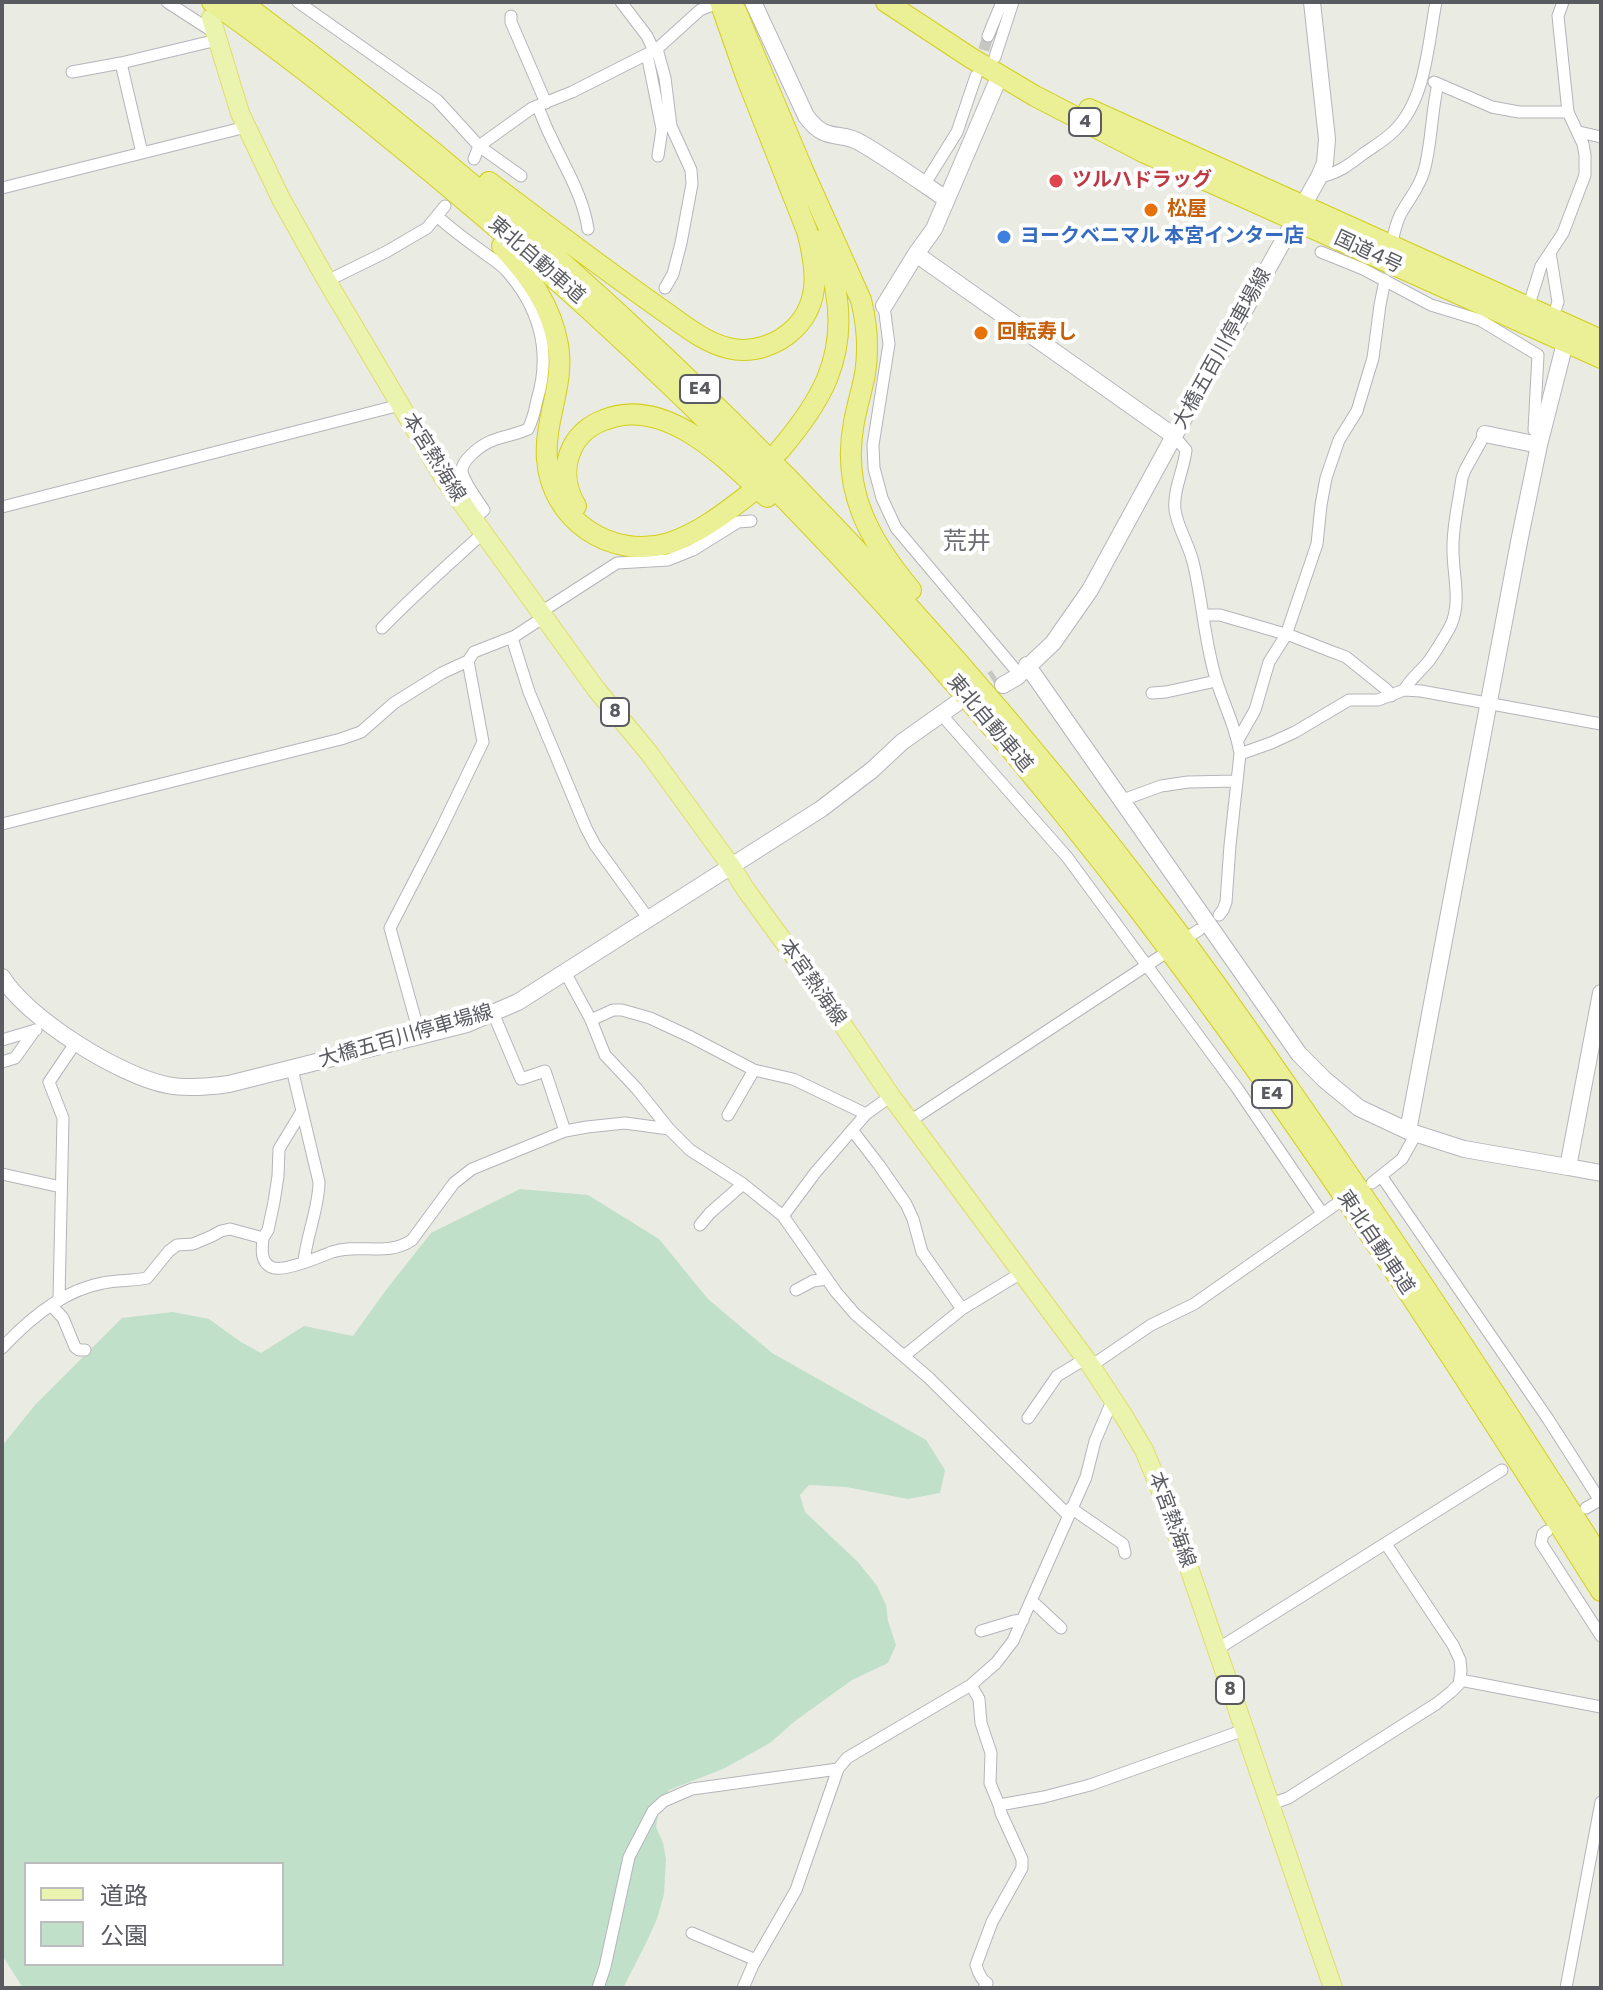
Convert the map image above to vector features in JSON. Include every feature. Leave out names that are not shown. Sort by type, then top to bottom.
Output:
[{"type":"highway","name":"東北自動車道","points":[[241,2],[593,311],[772,484],[905,625],[1074,827],[1248,1059],[1428,1321],[1601,1591]]},
{"type":"highway","points":[[733,2],[865,315],[865,373],[850,448],[857,505],[880,549],[903,581],[973,665],[1038,756]]},
{"type":"highway","name":"国道4号","points":[[886,2],[998,66]]},
{"type":"highway","name":"国道4号","points":[[911,2],[1046,102],[1145,153],[1391,246],[1601,340]]},
{"type":"highway","points":[[318,70],[398,113],[694,333],[730,349],[759,348],[788,335],[807,313],[815,287],[813,255],[807,231],[715,4]]},
{"type":"highway","name":"東北自動車道","points":[[214,23],[318,70],[424,144],[503,209],[689,378],[853,544],[1038,756],[1162,912],[1265,1053],[1440,1309],[1601,1559]]},
{"type":"highway","points":[[318,70],[379,139],[518,263],[541,295],[556,333],[560,362],[547,436],[549,476],[563,506],[579,525],[611,543],[652,547],[700,530],[748,488],[682,526],[655,535],[629,535],[607,530],[580,511],[568,491],[566,467],[574,444],[590,427],[607,418],[629,414],[684,428],[744,476],[905,625]]},
{"type":"highway","name":"国道4号","points":[[1298,212],[1601,358]]},
{"type":"highway","points":[[807,231],[825,252],[832,274],[838,301],[839,336],[824,386],[783,455],[801,442],[825,407],[841,372],[850,338],[849,274]]},
{"type":"main road","name":"本宮熱海線","points":[[214,23],[246,127],[281,199],[443,477],[596,689],[649,753],[969,1205],[1088,1362],[1150,1463],[1333,1988]]},
{"type":"street","points":[[167,2],[214,23]]},
{"type":"street","points":[[298,2],[437,100],[479,146],[521,176]]},
{"type":"street","points":[[621,2],[647,36],[665,78],[671,126],[691,170],[692,184],[681,243],[673,274],[665,288]]},
{"type":"street","points":[[753,2],[806,116],[814,126],[831,136],[857,140],[946,199]]},
{"type":"street","points":[[988,36],[1002,2]]},
{"type":"street","points":[[1013,2],[998,66],[934,229],[884,306],[889,344],[873,445],[874,468],[882,498],[896,528],[1020,667],[1120,801],[1299,1054],[1325,1080],[1359,1108],[1412,1133],[1464,1149],[1601,1173]]},
{"type":"street","name":"大橋五百川停車場線","points":[[1000,681],[1017,677],[1020,667],[1053,643],[1090,590],[1319,177],[1325,163],[1327,139],[1312,2]]},
{"type":"street","points":[[1319,177],[1341,170],[1394,131],[1415,102],[1423,77],[1436,2]]},
{"type":"street","points":[[1528,308],[1541,266],[1563,233],[1585,175],[1585,155],[1579,132],[1568,112],[1558,16],[1563,2]]},
{"type":"street","points":[[474,159],[479,146],[532,108],[572,92],[653,51],[700,10],[715,4]]},
{"type":"street","points":[[511,16],[542,104],[548,133],[579,194],[588,229]]},
{"type":"street","points":[[72,72],[121,63],[214,23]]},
{"type":"street","points":[[653,51],[662,129],[658,156]]},
{"type":"street","points":[[121,63],[142,153]]},
{"type":"street","points":[[924,185],[957,132],[976,76]]},
{"type":"street","points":[[1423,77],[1492,107],[1519,112],[1568,112]]},
{"type":"street","points":[[1391,246],[1400,214],[1413,197],[1425,168],[1438,84]]},
{"type":"street","points":[[2,188],[246,127]]},
{"type":"street","points":[[1579,132],[1601,137]]},
{"type":"street","points":[[327,281],[427,228],[445,206]]},
{"type":"street","points":[[382,628],[423,586],[443,572],[478,527],[484,510],[462,472],[464,463],[480,447],[501,436],[528,429],[540,390],[544,357],[540,332],[526,299],[504,268],[437,216]]},
{"type":"street","points":[[1321,252],[1385,280],[1431,305],[1480,320],[1539,351],[1534,430],[1540,442]]},
{"type":"street","points":[[1550,253],[1558,302],[1556,308]]},
{"type":"street","points":[[916,254],[1174,436],[1186,450],[1185,465],[1175,495],[1176,517],[1189,545],[1216,681],[1238,740],[1240,754],[1226,902],[1219,915]]},
{"type":"street","points":[[1238,740],[1255,710],[1269,662],[1286,635],[1317,544],[1321,505],[1333,457],[1339,440],[1357,411],[1373,358],[1385,280]]},
{"type":"street","points":[[1565,343],[1519,542],[1412,1133],[1402,1159],[1377,1180],[1540,1408],[1601,1501],[1586,1508]]},
{"type":"street","points":[[2,507],[400,405]]},
{"type":"street","points":[[1404,690],[1412,677],[1429,662],[1451,625],[1455,612],[1457,598],[1453,543],[1465,470],[1485,434],[1540,442]]},
{"type":"street","points":[[2,824],[361,732],[394,703],[468,661],[474,652],[512,638],[617,563],[668,560],[693,550],[738,522],[751,521]]},
{"type":"street","points":[[1204,615],[1220,615],[1346,657],[1391,696]]},
{"type":"street","points":[[512,638],[529,692],[586,828],[648,918]]},
{"type":"street","points":[[420,1036],[390,928],[483,742],[468,661]]},
{"type":"street","points":[[1152,693],[1216,681]]},
{"type":"street","points":[[1240,754],[1295,732],[1349,700],[1378,700],[1404,690],[1601,724]]},
{"type":"street","name":"大橋五百川停車場線","points":[[2,977],[38,1025],[147,1080],[175,1086],[229,1084],[467,1024],[518,1002],[821,809],[872,770],[947,721],[960,707],[902,742],[872,770]]},
{"type":"street","points":[[947,721],[1067,857],[1237,1088],[1322,1213]]},
{"type":"street","points":[[1120,801],[1161,786],[1237,781]]},
{"type":"street","points":[[910,1121],[1161,956]]},
{"type":"street","points":[[565,972],[591,1020],[605,1055],[669,1129],[690,1150],[743,1184],[783,1216],[826,1279],[855,1314],[929,1378],[1069,1511],[1123,1544],[1125,1553]]},
{"type":"street","points":[[1568,1167],[1601,993]]},
{"type":"street","points":[[591,1020],[613,1010],[650,1018],[754,1070],[793,1079],[866,1114]]},
{"type":"street","points":[[493,1013],[521,1079],[545,1071],[565,1131]]},
{"type":"street","points":[[2,1040],[38,1025]]},
{"type":"street","points":[[2,1062],[15,1058],[38,1025]]},
{"type":"street","points":[[76,1042],[49,1082],[63,1118],[55,1302],[75,1347],[85,1350]]},
{"type":"street","points":[[292,1069],[319,1182],[304,1261]]},
{"type":"street","points":[[728,1115],[754,1070]]},
{"type":"street","points":[[783,1216],[866,1114],[891,1096]]},
{"type":"street","points":[[302,1111],[279,1149],[274,1202],[268,1230],[263,1238],[263,1258],[269,1266],[283,1269],[350,1249],[382,1250],[403,1246],[412,1240],[462,1176],[472,1169],[565,1131],[625,1123],[669,1129]]},
{"type":"street","points":[[852,1130],[906,1204],[922,1252],[962,1309]]},
{"type":"street","points":[[2,1174],[61,1187]]},
{"type":"street","points":[[700,1225],[743,1184]]},
{"type":"street","points":[[1028,1418],[1057,1376],[1194,1304],[1335,1205]]},
{"type":"street","points":[[2,1348],[15,1333],[55,1302],[103,1282],[147,1278],[177,1245],[193,1244],[224,1229],[263,1238]]},
{"type":"street","points":[[904,1356],[962,1309],[1021,1273]]},
{"type":"street","points":[[796,1290],[813,1281],[826,1279]]},
{"type":"street","points":[[746,1987],[756,1960],[796,1890],[838,1769],[847,1758],[971,1685],[996,1663],[1013,1641],[1086,1477],[1095,1441],[1113,1399]]},
{"type":"street","points":[[1216,1650],[1502,1470]]},
{"type":"street","points":[[1547,1531],[1541,1543],[1601,1636]]},
{"type":"street","points":[[1271,1804],[1288,1798],[1424,1711],[1451,1692],[1460,1680],[1460,1660],[1453,1645],[1386,1544]]},
{"type":"street","points":[[1032,1601],[1061,1628]]},
{"type":"street","points":[[981,1631],[1023,1620]]},
{"type":"street","points":[[1460,1680],[1601,1707]]},
{"type":"street","points":[[971,1685],[979,1699],[981,1723],[991,1753],[990,1783],[1023,1863],[992,1922],[976,1965],[978,1973],[989,1986]]},
{"type":"street","points":[[999,1805],[1090,1785],[1244,1730]]},
{"type":"street","points":[[598,1988],[629,1857],[653,1811],[664,1801],[692,1789],[838,1769]]},
{"type":"street","points":[[1566,1988],[1601,1802]]},
{"type":"street","points":[[692,1933],[756,1960]]},
{"type":"green space","points":[[520,1189],[588,1195],[659,1239],[708,1299],[772,1353],[926,1440],[945,1470],[940,1493],[908,1499],[846,1487],[809,1485],[800,1495],[805,1512],[858,1562],[877,1586],[886,1605],[896,1645],[888,1663],[852,1680],[770,1743],[723,1769],[669,1790],[659,1807],[656,1827],[666,1859],[664,1894],[657,1919],[623,1988],[23,1988],[2,1955],[2,1446],[35,1405],[122,1318],[173,1312],[209,1319],[261,1353],[304,1326],[353,1336],[431,1233]]},
{"type":"tunnel","points":[[979,66],[988,36]]},
{"type":"tunnel","points":[[972,693],[996,677]]},
{"type":"place","name":"ツルハドラッグ","points":[[1056,181]]},
{"type":"place","name":"松屋","points":[[1151,210]]},
{"type":"place","name":"ヨークベニマル 本宮インター店","points":[[1004,237]]},
{"type":"place","name":"回転寿し","points":[[981,333]]},
{"type":"district","name":"荒井","points":[[967,543]]}]
